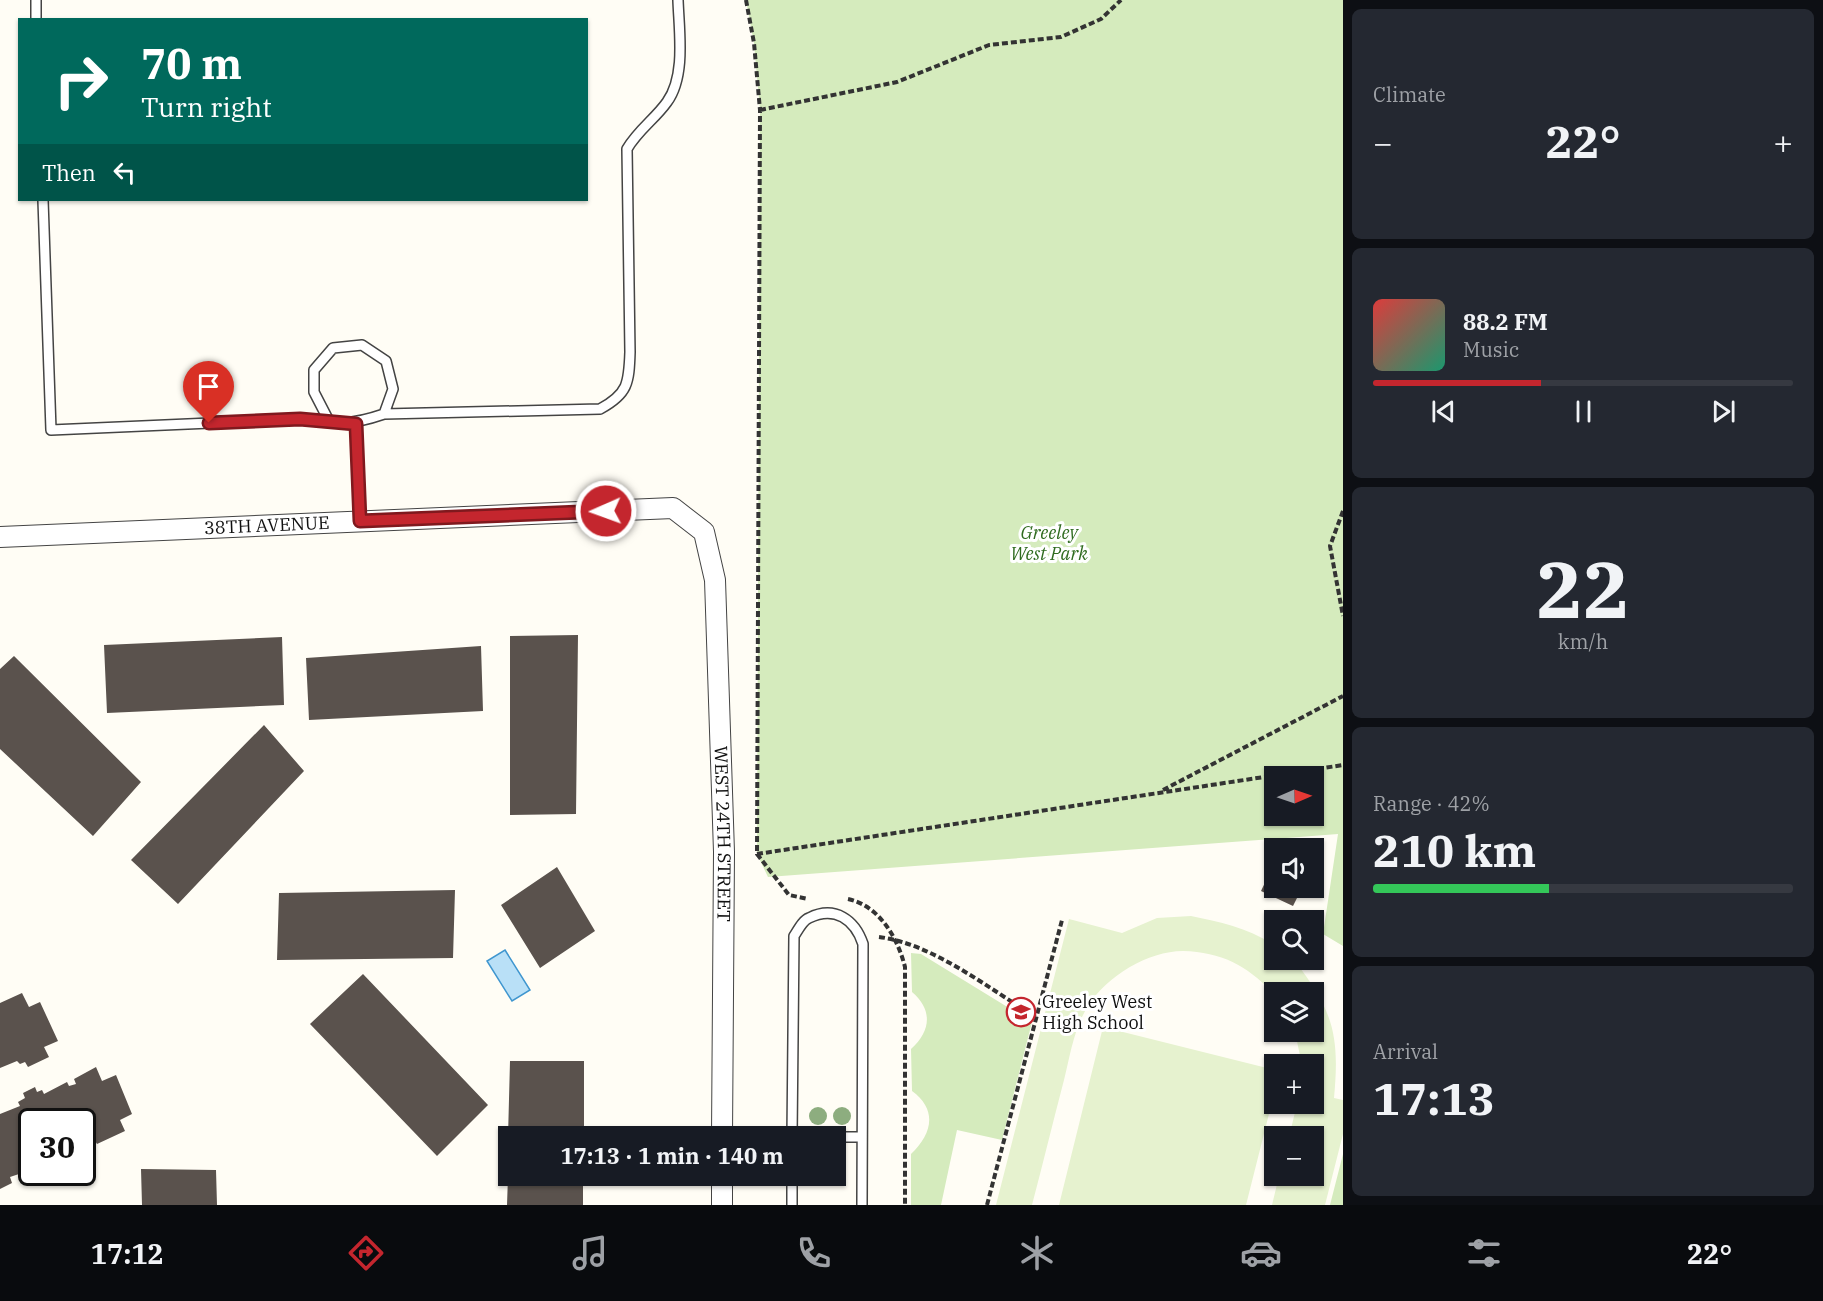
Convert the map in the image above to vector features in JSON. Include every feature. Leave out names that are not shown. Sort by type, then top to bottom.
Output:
[{"type":"street","name":"38TH AVENUE","points":[[0,537],[673,508],[704,532]]},
{"type":"street","name":"WEST 24TH STREET","points":[[704,532],[715,580],[723,753],[722,1126]]},
{"type":"street","points":[[722,1186],[722,1205]]},
{"type":"lane","points":[[36,0],[36,18]]},
{"type":"lane","points":[[43,201],[51,430],[300,419],[356,424],[384,414],[600,409],[617,400],[629,382],[627,149],[635,136],[667,103],[675,90],[679,60],[678,0]]},
{"type":"lane","points":[[330,423],[314,392],[314,369],[333,348],[363,345],[386,361],[393,389],[384,414]]},
{"type":"lane","points":[[356,424],[360,521]]},
{"type":"lane","points":[[792,1126],[794,936],[807,918],[823,914],[843,916],[857,927],[860,934],[864,968],[862,1205]]},
{"type":"lane","points":[[846,1137],[861,1137]]},
{"type":"lane","points":[[792,1186],[792,1205]]},
{"type":"path","points":[[746,0],[754,43],[760,110],[757,854],[1343,765]]},
{"type":"path","points":[[760,110],[897,82],[989,45],[1061,37],[1101,19],[1121,0]]},
{"type":"path","points":[[1343,511],[1330,546],[1343,616]]},
{"type":"path","points":[[1158,792],[1343,696]]},
{"type":"path","points":[[987,1205],[1062,920]]},
{"type":"path","points":[[860,934],[896,939],[925,950],[1036,1018]]},
{"type":"green space","name":"Greeley West Park","points":[[746,0],[1343,0],[1343,946],[1324,935],[1338,834],[768,877],[757,854],[760,110],[754,43]]},
{"type":"green space","points":[[1191,916],[1245,930],[1264,940],[1264,970],[1301,970],[1310,982],[1264,982],[1264,984],[1245,969],[1223,958],[1211,954],[1183,951],[1156,955],[1117,975],[1096,995],[1079,1023],[1032,1205],[996,1205],[1069,919],[1122,933],[1157,918]]},
{"type":"green space","points":[[911,953],[921,954],[1032,1022],[1002,1140],[957,1130],[941,1205],[911,1205],[911,1154],[924,1138],[929,1114],[926,1106],[912,1091],[911,1049],[923,1035],[927,1020],[924,1006],[912,992]]},
{"type":"green space","points":[[1324,1007],[1331,1024],[1336,1057],[1334,1098],[1343,1100],[1343,1134],[1325,1205],[1272,1205],[1277,1186],[1324,1186],[1324,1126],[1292,1126],[1295,1114],[1324,1114],[1324,1054],[1300,1054],[1297,1042],[1324,1042]]},
{"type":"green space","points":[[1103,1027],[1264,1067],[1264,1114],[1269,1114],[1264,1126],[1246,1205],[1059,1205]]},
{"type":"green space","points":[[1343,1154],[1343,1205],[1330,1205]]},
{"type":"water","points":[[505,950],[530,990],[512,1001],[487,961]]},
{"type":"building","points":[[578,635],[576,814],[510,815],[510,636]]},
{"type":"building","points":[[282,637],[284,705],[107,713],[104,645]]},
{"type":"building","points":[[481,646],[483,711],[309,720],[306,658]]},
{"type":"building","points":[[14,656],[141,782],[93,836],[0,749],[0,669]]},
{"type":"building","points":[[264,725],[304,771],[178,904],[131,860]]},
{"type":"building","points":[[557,867],[595,931],[540,968],[501,905]]},
{"type":"building","points":[[455,890],[453,958],[277,960],[279,893]]},
{"type":"building","points":[[1276,898],[1297,898],[1293,906]]},
{"type":"building","points":[[363,974],[488,1105],[437,1156],[310,1024]]},
{"type":"building","points":[[22,993],[29,1007],[40,1002],[58,1041],[44,1047],[49,1057],[28,1067],[25,1062],[20,1064],[17,1061],[0,1068],[0,1003]]},
{"type":"building","points":[[510,1061],[584,1061],[584,1126],[508,1126]]},
{"type":"building","points":[[96,1067],[102,1081],[116,1075],[132,1114],[120,1120],[125,1131],[97,1144],[96,1108],[18,1108],[18,1174],[10,1177],[12,1183],[0,1189],[0,1114],[20,1106],[18,1102],[25,1098],[23,1093],[35,1087],[37,1092],[42,1090],[44,1094],[67,1082],[69,1086],[76,1084],[74,1079]]},
{"type":"building","points":[[141,1169],[216,1170],[217,1205],[142,1205]]},
{"type":"building","points":[[508,1186],[583,1186],[583,1205],[507,1205]]},
{"type":"place","name":"Greeley West High School","points":[[1021,1012]]},
{"type":"route","points":[[209,423],[300,419],[356,424],[360,521],[606,511]]}]
